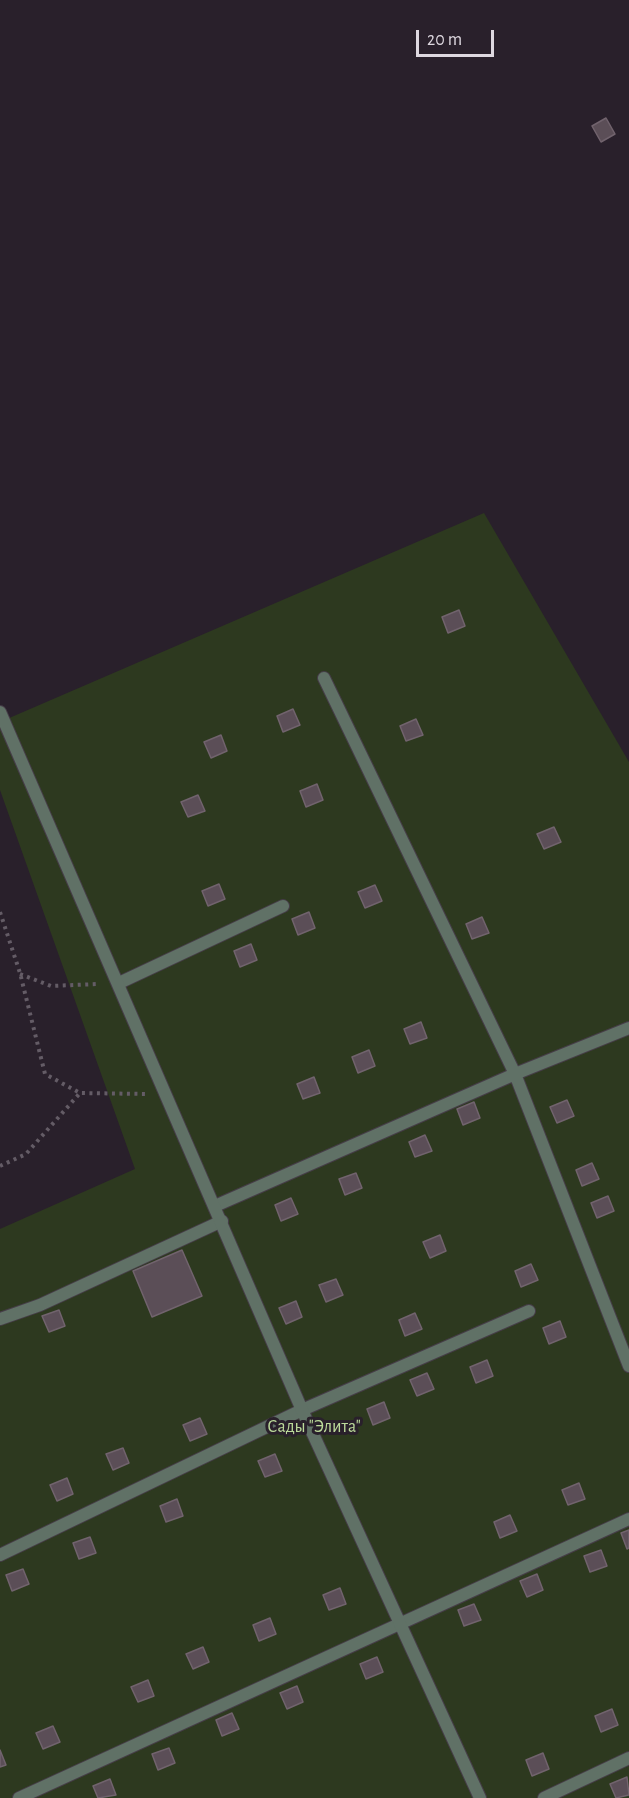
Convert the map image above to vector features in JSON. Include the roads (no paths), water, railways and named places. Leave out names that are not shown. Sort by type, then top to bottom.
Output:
[{"type":"street","points":[[324,678],[515,1074],[629,1366]]},
{"type":"street","points":[[0,712],[302,1410],[401,1621],[480,1798]]},
{"type":"street","points":[[118,984],[283,906]]},
{"type":"street","points":[[215,1206],[515,1074],[629,1028]]},
{"type":"street","points":[[0,1319],[40,1305],[222,1221]]},
{"type":"street","points":[[0,1555],[302,1410],[529,1311]]},
{"type":"street","points":[[19,1798],[401,1621],[629,1519]]},
{"type":"street","points":[[544,1798],[629,1758]]},
{"type":"park label","name":"Сады \"Элита\"","points":[[314,1427]]}]
